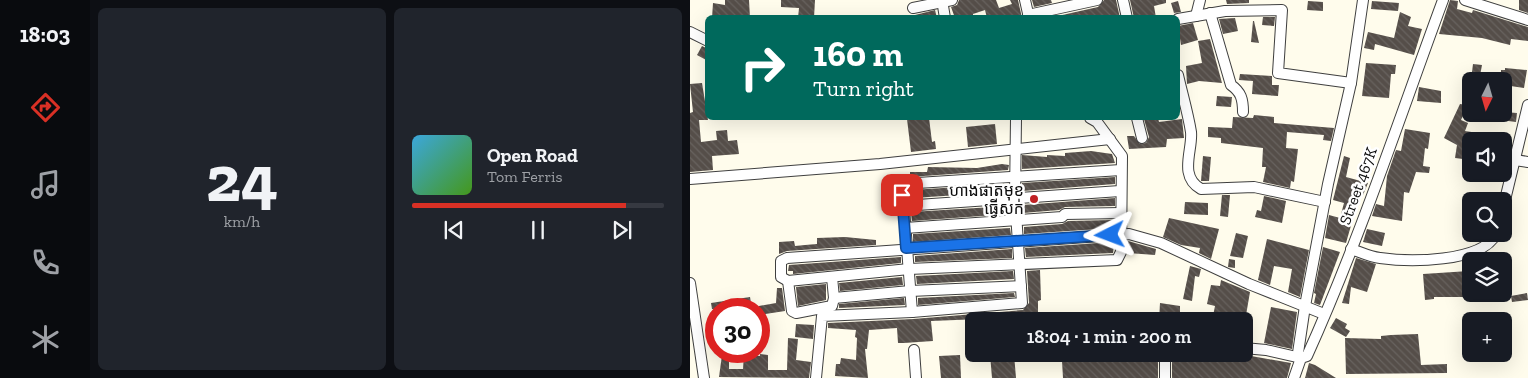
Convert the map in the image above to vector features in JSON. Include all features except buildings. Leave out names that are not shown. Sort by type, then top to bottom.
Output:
[{"type":"street","points":[[1025,0],[1028,15]]},
{"type":"street","points":[[1032,15],[1096,0]]},
{"type":"street","points":[[1123,0],[1126,15]]},
{"type":"street","points":[[1196,16],[1200,0]]},
{"type":"street","points":[[1301,358],[1298,353],[1304,306],[1351,83],[1363,0]]},
{"type":"street","name":"Street 467K","points":[[1294,378],[1301,358],[1307,356],[1350,249],[1443,0]]},
{"type":"street","points":[[1465,0],[1528,20]]},
{"type":"street","points":[[913,8],[945,1],[945,15]]},
{"type":"street","points":[[1180,19],[1210,13],[1282,10],[1278,73],[1351,83]]},
{"type":"street","points":[[1210,13],[1231,85],[1239,91],[1243,112]]},
{"type":"street","points":[[690,32],[705,40]]},
{"type":"street","points":[[1180,84],[1191,134],[1186,158],[1191,179],[1196,186],[1201,189],[1254,187],[1325,202]]},
{"type":"street","points":[[1507,192],[1528,105]]},
{"type":"street","points":[[788,281],[792,311],[796,313],[912,312],[1021,304],[1015,198],[1016,120]]},
{"type":"street","points":[[1094,120],[1097,122],[1122,156],[1120,191],[1122,195],[1120,234],[1121,252],[1117,260],[909,269],[788,281],[781,277],[781,261],[783,259],[906,248],[1120,234],[1143,236],[1249,284],[1324,314]]},
{"type":"street","points":[[1138,120],[1142,138]]},
{"type":"street","points":[[690,179],[1016,151],[1110,139]]},
{"type":"street","points":[[1515,160],[1528,162]]},
{"type":"street","points":[[912,312],[902,184],[1121,170]]},
{"type":"street","points":[[903,206],[1120,191]]},
{"type":"street","points":[[905,228],[1062,217],[1065,214],[1121,213]]},
{"type":"street","points":[[1350,249],[1378,258],[1430,260],[1480,249],[1491,242]]},
{"type":"street","points":[[816,378],[822,313],[832,306],[834,298],[832,277]]},
{"type":"street","points":[[834,298],[910,291],[1021,286]]},
{"type":"street","points":[[690,289],[704,378]]},
{"type":"street","points":[[1253,349],[1301,358]]},
{"type":"street","points":[[914,350],[916,378]]},
{"type":"street","points":[[1165,362],[1165,378]]},
{"type":"place","name":"ហាងផាតមុខ ធ្វើសក់","points":[[1034,199]]},
{"type":"route","points":[[902,195],[906,248],[1110,235]]}]
